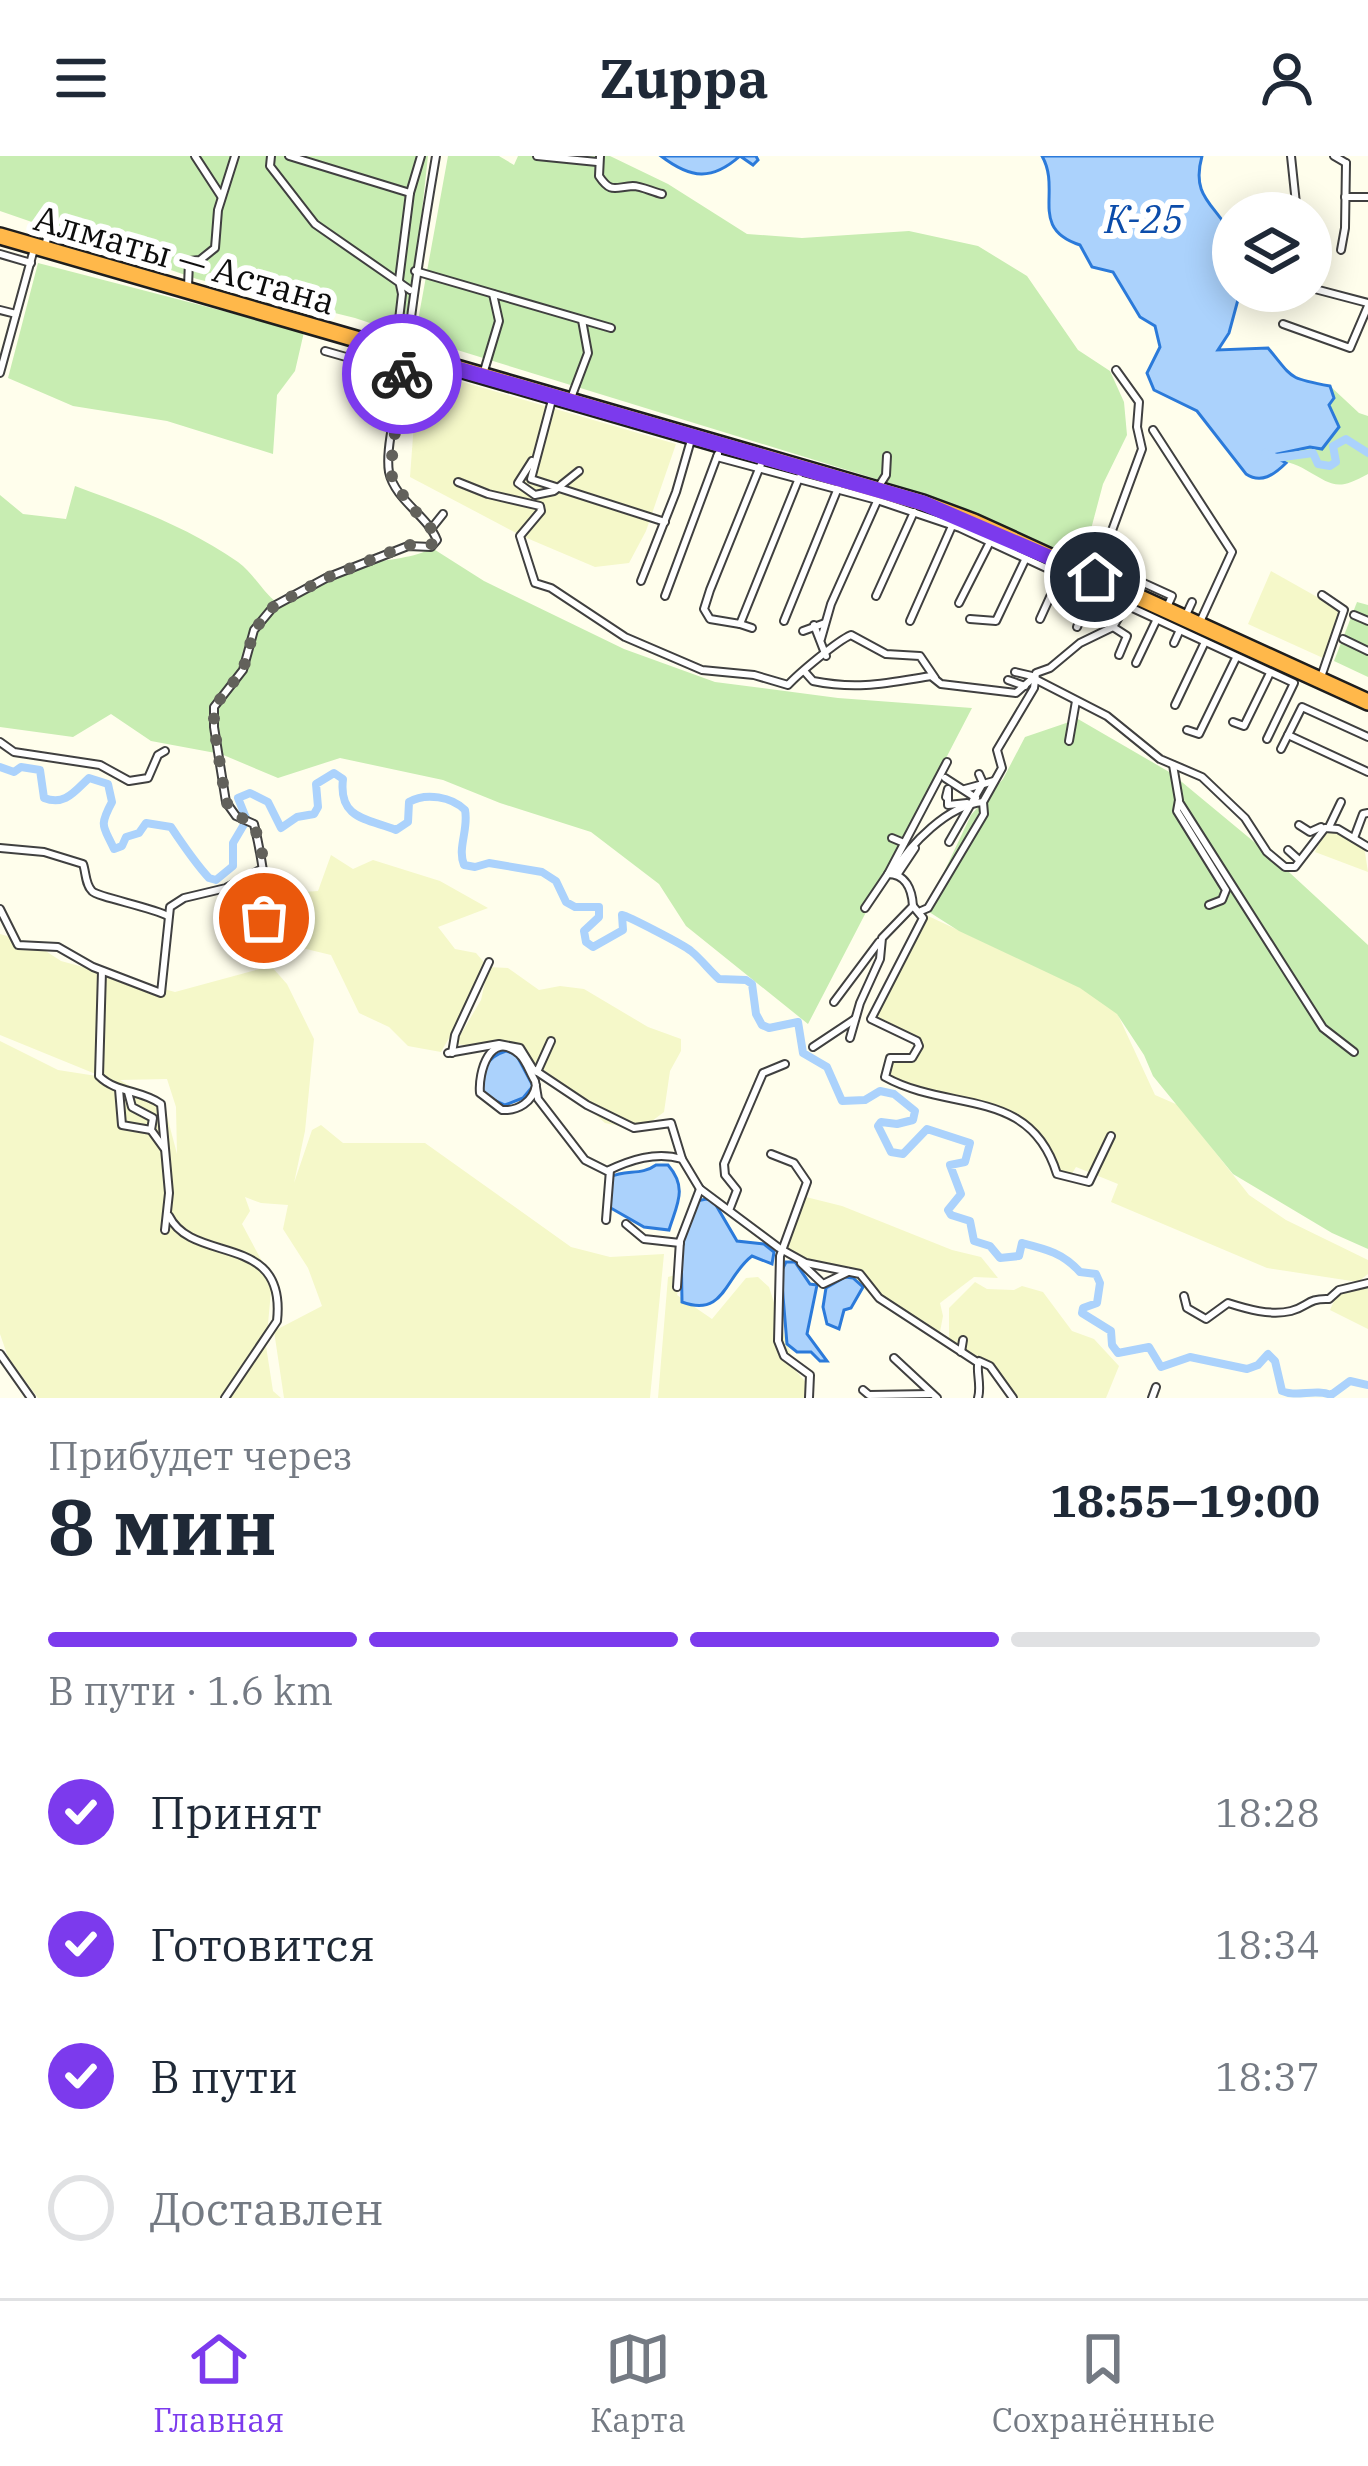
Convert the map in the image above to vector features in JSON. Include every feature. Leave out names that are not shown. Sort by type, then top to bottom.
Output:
[{"type":"highway","name":"Алматы — Астана","points":[[0,236],[36,253],[237,300],[406,354],[433,369],[482,376],[692,436],[719,451],[797,476],[879,493],[1073,568],[1095,582],[1132,593],[1161,615],[1366,698]]},
{"type":"street","points":[[195,156],[218,186],[220,200]]},
{"type":"street","points":[[188,290],[189,262],[215,248],[220,200],[236,156]]},
{"type":"street","points":[[271,156],[270,166],[315,224],[412,292]]},
{"type":"street","points":[[289,156],[410,193]]},
{"type":"street","points":[[407,336],[398,328],[399,280],[410,193],[421,156]]},
{"type":"street","points":[[254,941],[262,936],[265,924],[255,827],[233,813],[226,802],[214,707],[243,670],[254,630],[274,606],[326,578],[408,545],[430,547],[437,540],[404,499],[389,470],[412,292],[436,156]]},
{"type":"street","points":[[537,156],[601,159],[600,180],[614,190],[637,186],[662,194]]},
{"type":"street","points":[[1291,156],[1294,192]]},
{"type":"street","points":[[1334,156],[1346,163]]},
{"type":"street","points":[[1341,250],[1346,163],[1354,156]]},
{"type":"street","points":[[1345,197],[1368,197]]},
{"type":"street","points":[[0,373],[36,253],[49,232]]},
{"type":"street","points":[[0,254],[36,253]]},
{"type":"street","points":[[415,272],[449,277],[611,328]]},
{"type":"street","points":[[482,376],[499,327],[493,294]]},
{"type":"street","points":[[1283,324],[1350,349],[1368,305],[1332,294]]},
{"type":"street","points":[[0,310],[16,314]]},
{"type":"street","points":[[570,401],[588,353],[582,320]]},
{"type":"street","points":[[325,351],[360,364],[366,343]]},
{"type":"street","points":[[1077,627],[1142,448],[1138,402],[1117,370]]},
{"type":"street","points":[[553,396],[531,479],[665,522]]},
{"type":"street","points":[[1153,430],[1232,551],[1174,643]]},
{"type":"street","points":[[641,581],[692,436]]},
{"type":"street","points":[[664,596],[719,451]]},
{"type":"street","points":[[821,639],[886,475],[887,456]]},
{"type":"street","points":[[534,459],[518,480],[525,490],[540,496],[579,471]]},
{"type":"street","points":[[752,628],[710,619],[704,610],[758,461]]},
{"type":"street","points":[[740,624],[797,476]]},
{"type":"street","points":[[458,482],[542,508],[520,536],[535,583],[551,588],[625,637],[702,670],[759,676],[784,686],[851,635],[886,654],[920,656],[941,684],[1016,693],[1075,647],[1113,627],[1132,593],[1115,570]]},
{"type":"street","points":[[784,621],[840,484]]},
{"type":"street","points":[[521,501],[525,490]]},
{"type":"street","points":[[879,493],[914,512],[953,520],[910,622]]},
{"type":"street","points":[[876,596],[914,512]]},
{"type":"street","points":[[430,529],[443,514]]},
{"type":"street","points":[[959,603],[992,537],[1025,560],[1073,568],[1040,619]]},
{"type":"street","points":[[970,619],[996,621],[1025,560]]},
{"type":"street","points":[[1320,680],[1344,610],[1322,595]]},
{"type":"street","points":[[1187,625],[1192,602]]},
{"type":"street","points":[[1136,663],[1161,615]]},
{"type":"street","points":[[1354,615],[1368,621]]},
{"type":"street","points":[[803,631],[825,623]]},
{"type":"street","points":[[814,625],[826,656]]},
{"type":"street","points":[[1113,627],[1127,636],[1118,655]]},
{"type":"street","points":[[1174,705],[1214,634],[1236,658],[1294,683],[1267,739]]},
{"type":"street","points":[[1343,639],[1368,651]]},
{"type":"street","points":[[1064,650],[1075,647]]},
{"type":"street","points":[[1187,730],[1199,734],[1236,658]]},
{"type":"street","points":[[805,672],[813,681],[868,687],[935,678]]},
{"type":"street","points":[[1233,722],[1244,726],[1270,673]]},
{"type":"street","points":[[950,842],[1003,766],[997,750],[1034,688],[1034,676]]},
{"type":"street","points":[[1025,686],[1012,678],[1034,676],[1107,716],[1173,765],[1202,777],[1235,807],[1280,864],[1292,868],[1327,828],[1341,802]]},
{"type":"street","points":[[1069,741],[1076,701]]},
{"type":"street","points":[[1281,749],[1303,707],[1368,737]]},
{"type":"street","points":[[1288,735],[1368,772]]},
{"type":"street","points":[[0,742],[14,752],[100,765],[138,782],[148,778],[158,755],[165,751]]},
{"type":"street","points":[[947,762],[904,844],[896,874],[923,918],[871,1019],[916,1040],[919,1046],[912,1058],[890,1058],[885,1077],[916,1091],[986,1103],[1010,1114],[1036,1135],[1051,1155],[1056,1173],[1066,1178],[1089,1182],[1111,1136]]},
{"type":"street","points":[[1173,765],[1177,811],[1226,890],[1222,900],[1209,905]]},
{"type":"street","points":[[834,1002],[882,939],[917,909],[928,908],[982,818],[965,789],[945,778]]},
{"type":"street","points":[[965,789],[981,779],[994,781]]},
{"type":"street","points":[[865,908],[934,826],[975,802],[981,779]]},
{"type":"street","points":[[946,797],[950,806],[975,802]]},
{"type":"street","points":[[1179,802],[1322,1028],[1354,1052]]},
{"type":"street","points":[[1354,838],[1368,813]]},
{"type":"street","points":[[1299,825],[1310,832],[1327,828],[1368,847]]},
{"type":"street","points":[[892,838],[904,844]]},
{"type":"street","points":[[0,848],[44,852],[83,864],[89,888],[97,896],[134,902],[168,916]]},
{"type":"street","points":[[1288,850],[1299,860]]},
{"type":"street","points":[[0,909],[18,945],[58,947],[152,992],[163,992],[168,910],[178,900],[226,888],[262,869]]},
{"type":"street","points":[[850,1038],[880,959],[882,939]]},
{"type":"street","points":[[489,962],[450,1053],[511,1044],[522,1049],[537,1072],[581,1102],[632,1127],[671,1123],[682,1159],[700,1189],[799,1260],[821,1283],[854,1271]]},
{"type":"street","points":[[103,971],[98,1072],[101,1080],[161,1104],[169,1187],[165,1230]]},
{"type":"street","points":[[813,1047],[857,1016]]},
{"type":"street","points":[[537,1072],[551,1041]]},
{"type":"street","points":[[496,1050],[516,1051],[536,1085],[533,1100],[505,1111],[485,1098],[478,1090],[482,1064],[496,1050]]},
{"type":"street","points":[[730,1208],[737,1190],[724,1173],[725,1162],[763,1073],[785,1064]]},
{"type":"street","points":[[123,1090],[122,1126],[151,1130]]},
{"type":"street","points":[[123,1090],[132,1108],[153,1118],[151,1130],[165,1151]]},
{"type":"street","points":[[533,1100],[585,1160],[610,1170],[641,1158],[682,1159]]},
{"type":"street","points":[[771,1154],[794,1163],[807,1182],[782,1250],[779,1346],[784,1356],[810,1375],[809,1398]]},
{"type":"street","points":[[606,1220],[610,1170]]},
{"type":"street","points":[[164,1198],[169,1187]]},
{"type":"street","points":[[677,1287],[680,1243],[700,1189]]},
{"type":"street","points":[[169,1214],[178,1228],[257,1262],[273,1286],[277,1321],[225,1398]]},
{"type":"street","points":[[626,1224],[644,1240],[680,1243]]},
{"type":"street","points":[[799,1260],[854,1271],[879,1298],[990,1366],[1013,1398]]},
{"type":"street","points":[[1184,1296],[1187,1308],[1206,1319],[1228,1303],[1265,1312],[1291,1311],[1308,1300],[1329,1299],[1339,1290],[1368,1283]]},
{"type":"street","points":[[961,1352],[963,1340]]},
{"type":"street","points":[[0,1354],[31,1398]]},
{"type":"street","points":[[894,1358],[934,1396]]},
{"type":"street","points":[[977,1362],[982,1384],[978,1398]]},
{"type":"street","points":[[1152,1398],[1156,1388]]},
{"type":"street","points":[[862,1390],[869,1395],[934,1396]]},
{"type":"green space","points":[[0,156],[428,156],[412,302],[397,332],[197,279],[0,211]]},
{"type":"green space","points":[[448,156],[499,156],[514,165],[518,156],[610,156],[668,184],[747,234],[802,238],[909,231],[978,246],[1027,276],[1078,350],[1110,371],[1124,402],[1127,435],[1103,484],[1082,563],[873,478],[415,337]]},
{"type":"green space","points":[[38,263],[304,332],[295,371],[277,395],[273,454],[167,421],[73,406],[8,378]]},
{"type":"green space","points":[[418,369],[676,444],[646,531],[629,563],[595,567],[522,536],[410,477]]},
{"type":"green space","points":[[1330,386],[1368,416],[1368,474],[1349,483],[1330,483],[1269,456],[1322,448],[1339,427],[1331,415]]},
{"type":"green space","points":[[75,486],[199,538],[243,566],[277,603],[355,568],[432,548],[484,581],[624,649],[715,682],[972,708],[808,1024],[686,926],[659,884],[591,832],[443,780],[340,758],[278,778],[221,754],[151,741],[111,714],[73,737],[0,727],[0,495],[23,514],[66,519]]},
{"type":"green space","points":[[1271,571],[1342,611],[1323,658],[1248,624]]},
{"type":"green space","points":[[1357,602],[1368,605],[1368,677],[1334,661]]},
{"type":"green space","points":[[1078,719],[1171,773],[1368,945],[1368,1249],[1233,1174],[1153,1076],[1117,1014],[1080,988],[959,931],[926,910],[971,815],[1003,779],[1025,737]]},
{"type":"green space","points":[[1326,829],[1344,832],[1364,846],[1368,872],[1315,852]]},
{"type":"green space","points":[[331,855],[353,869],[373,860],[440,881],[488,908],[438,927],[455,949],[476,953],[488,967],[508,968],[539,990],[584,989],[648,1027],[681,1039],[664,1112],[640,1130],[605,1123],[507,1043],[487,1047],[455,1044],[481,1000],[487,973],[441,1052],[408,1046],[389,1027],[359,1013],[331,955],[269,940],[268,918],[275,894],[318,891]]},
{"type":"green space","points":[[926,915],[1112,1002],[1155,1095],[1178,1105],[1249,1195],[1286,1220],[1368,1260],[1368,1274],[1358,1282],[1267,1268],[1111,1202],[1118,1184],[1076,1167],[1070,1177],[1057,1172],[1054,1155],[1041,1137],[1011,1112],[886,1078],[895,1056],[915,1061],[922,1044],[872,1022]]},
{"type":"green space","points":[[0,934],[35,944],[61,961],[175,992],[271,966],[287,984],[314,1039],[305,1131],[294,1183],[312,1130],[321,1125],[343,1143],[425,1143],[571,1247],[610,1257],[664,1254],[650,1398],[284,1398],[274,1331],[322,1306],[308,1268],[283,1229],[288,1205],[245,1197],[250,1211],[242,1224],[272,1280],[266,1346],[273,1391],[281,1398],[38,1398],[8,1357],[0,1334],[0,1041],[58,1070],[103,1077],[0,1035]],"holes":[[[167,1079],[176,1107],[177,1154],[159,1104],[120,1080]]]},
{"type":"green space","points":[[806,1197],[981,1257],[998,1278],[974,1277],[940,1303],[939,1337],[925,1322],[787,1248]]},
{"type":"green space","points":[[683,1273],[677,1295],[712,1319],[746,1278],[758,1277],[769,1287],[796,1371],[810,1387],[809,1398],[658,1398],[668,1277]]},
{"type":"green space","points":[[975,1282],[987,1289],[1022,1286],[1043,1292],[1072,1331],[1094,1339],[1119,1366],[1106,1398],[1014,1398],[990,1364],[949,1342],[949,1308]]},
{"type":"green space","points":[[1368,1285],[1368,1329],[1330,1310],[1337,1294]]},
{"type":"water","points":[[661,156],[740,156],[720,170],[701,174]]},
{"type":"water","name":"К-25","points":[[1042,156],[1202,156],[1200,182],[1212,206],[1212,312],[1235,312],[1218,350],[1268,348],[1293,376],[1330,386],[1334,398],[1329,405],[1339,427],[1322,449],[1272,455],[1286,463],[1267,477],[1252,477],[1197,411],[1154,390],[1147,373],[1160,347],[1155,326],[1140,317],[1113,272],[1092,267],[1080,245],[1055,229],[1050,219]]},
{"type":"water","points":[[506,1051],[516,1054],[533,1086],[523,1098],[505,1105],[481,1094],[489,1062]]},
{"type":"water","points":[[668,1165],[678,1181],[679,1196],[669,1230],[644,1227],[609,1207],[610,1177]]},
{"type":"water","points":[[713,1200],[737,1241],[764,1244],[774,1252],[772,1264],[752,1256],[716,1300],[696,1305],[682,1302],[681,1242],[697,1201]]},
{"type":"water","points":[[786,1262],[795,1262],[810,1284],[817,1285],[807,1334],[827,1361],[787,1344],[781,1272]]},
{"type":"water","points":[[845,1277],[863,1287],[851,1308],[844,1310],[839,1329],[827,1324],[823,1307],[826,1288]]},
{"type":"waterway","points":[[1265,453],[1276,458],[1313,453],[1318,464],[1330,466],[1336,462],[1333,446],[1346,439],[1368,453]]},
{"type":"waterway","points":[[0,767],[14,772],[21,767],[40,770],[44,798],[51,800],[69,796],[89,778],[108,784],[112,802],[104,827],[114,849],[146,823],[171,827],[209,878],[216,880],[233,866],[233,843],[246,821]]},
{"type":"waterway","points":[[246,818],[238,798],[250,793],[268,802],[281,828],[297,817],[314,814],[316,784],[334,773],[343,779],[350,810],[396,830],[408,822],[409,802],[431,797],[453,802],[465,810],[464,865],[489,863],[542,872],[556,881],[566,902],[599,907],[599,917],[584,931],[586,942],[593,947],[623,930],[622,915],[668,937],[691,951],[719,979],[752,984],[762,1025],[798,1022],[803,1053],[827,1067],[842,1101],[865,1100],[880,1091],[894,1094],[915,1111],[913,1120],[878,1126],[891,1152],[903,1154],[927,1129],[970,1143],[965,1162],[950,1165],[961,1194],[948,1210],[951,1215],[970,1221],[974,1241],[990,1246],[1000,1258],[1019,1256],[1022,1243],[1061,1256],[1080,1272],[1096,1274],[1100,1283],[1097,1303],[1083,1308],[1082,1313],[1111,1331],[1118,1353],[1149,1347],[1161,1367],[1190,1357],[1247,1369],[1268,1354],[1275,1361],[1282,1391],[1288,1393],[1331,1395],[1350,1381],[1368,1385]]},
{"type":"way so far","points":[[264,918],[262,853],[254,824],[236,815],[226,802],[214,707],[243,670],[254,630],[274,606],[326,578],[408,545],[435,544],[436,534],[407,502],[390,473],[402,374]]},
{"type":"route","points":[[402,374],[406,354],[923,503],[1095,577]]}]
